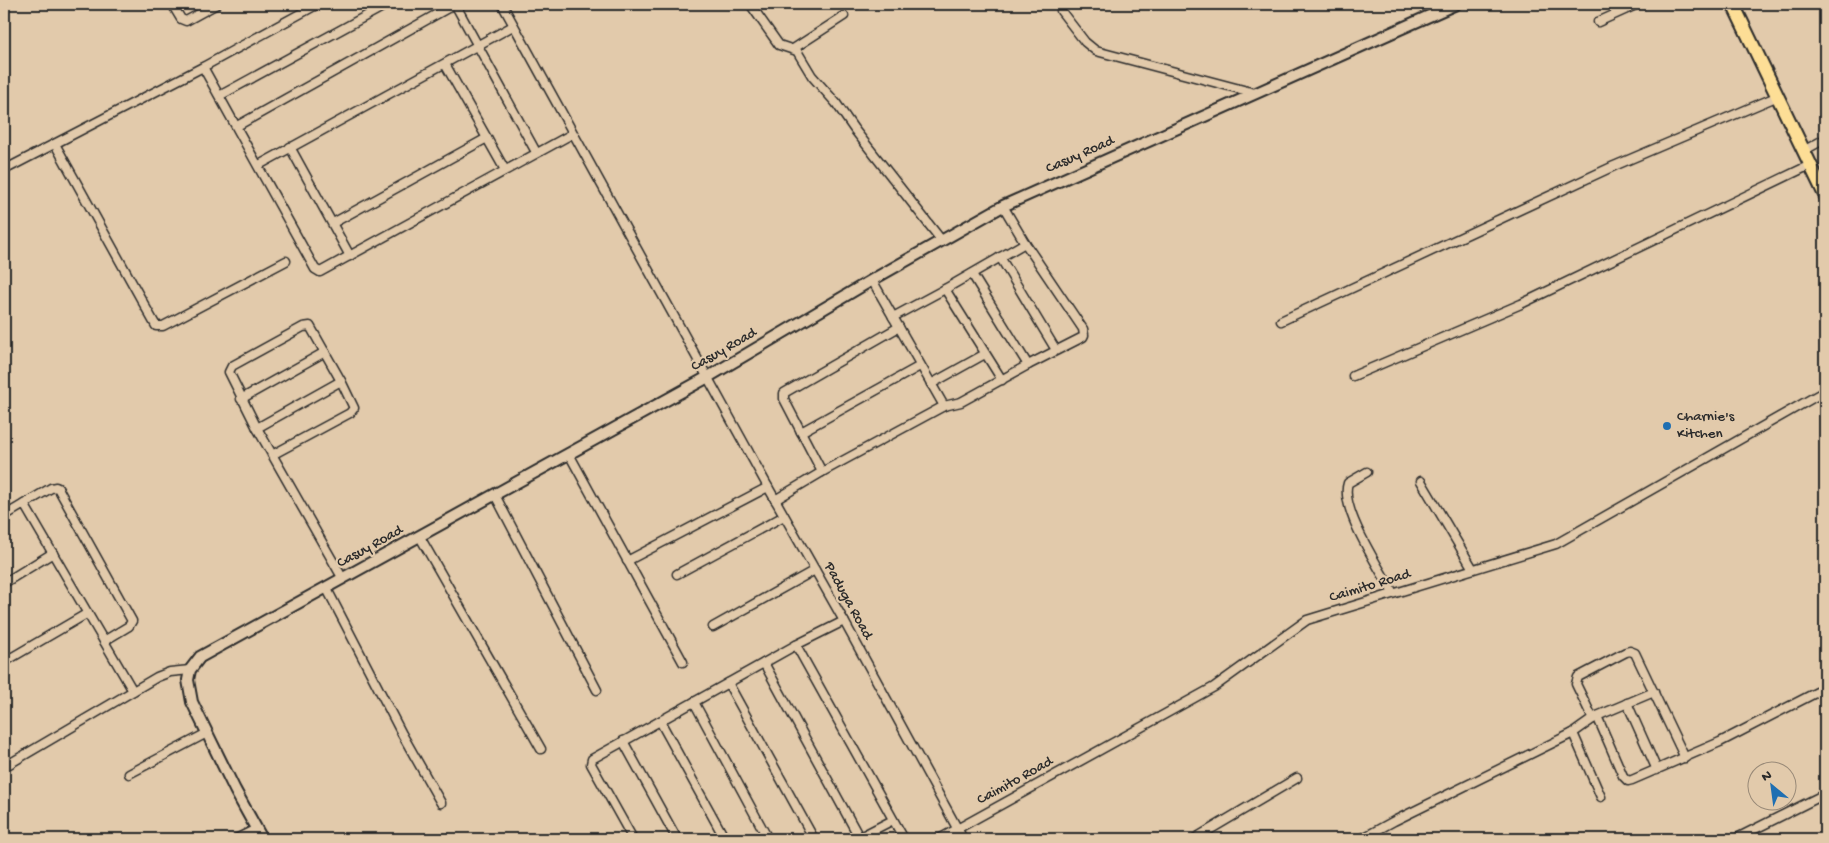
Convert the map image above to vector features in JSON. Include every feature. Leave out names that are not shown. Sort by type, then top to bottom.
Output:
[{"type":"main road","points":[[1733,4],[1776,97],[1825,195]]},
{"type":"street","points":[[172,4],[181,19],[186,21],[217,4]]},
{"type":"street","points":[[4,170],[204,67],[318,4]]},
{"type":"street","points":[[220,95],[388,4]]},
{"type":"street","points":[[237,126],[455,4],[536,152]]},
{"type":"street","name":"Paduga Road","points":[[502,4],[572,134],[844,621],[963,839]]},
{"type":"street","points":[[750,4],[775,41],[783,47],[793,49],[800,55],[812,76],[836,103],[942,241]]},
{"type":"street","name":"Casuy Road","points":[[190,670],[194,663],[209,652],[327,589],[708,377],[872,280],[1003,206],[1456,4]]},
{"type":"street","points":[[1598,22],[1638,4]]},
{"type":"street","points":[[1061,11],[1085,42],[1096,51],[1255,93]]},
{"type":"street","points":[[793,49],[844,16]]},
{"type":"street","points":[[259,165],[513,26]]},
{"type":"street","points":[[445,64],[505,170]]},
{"type":"street","points":[[204,67],[317,271],[322,271],[350,256],[536,152],[572,134]]},
{"type":"street","points":[[1281,321],[1614,166],[1776,97]]},
{"type":"street","points":[[333,224],[487,138]]},
{"type":"street","points":[[1803,151],[1825,139]]},
{"type":"street","points":[[56,144],[156,326],[163,326],[286,261]]},
{"type":"street","points":[[290,147],[350,256]]},
{"type":"street","points":[[1353,376],[1521,304],[1810,165]]},
{"type":"street","points":[[775,500],[822,472],[944,406],[957,404],[1083,337],[1084,332],[1025,243],[1003,206]]},
{"type":"street","points":[[893,317],[1025,243]]},
{"type":"street","points":[[1000,257],[1056,350]]},
{"type":"street","points":[[972,274],[1028,365]]},
{"type":"street","points":[[872,280],[944,406]]},
{"type":"street","points":[[945,289],[1002,380]]},
{"type":"street","points":[[272,455],[352,411],[353,405],[310,326],[303,327],[229,369],[229,375],[272,455],[343,579]]},
{"type":"street","points":[[822,472],[784,399],[784,393],[899,327]]},
{"type":"street","points":[[241,398],[325,352]]},
{"type":"street","points":[[931,384],[985,354]]},
{"type":"street","points":[[801,432],[920,366]]},
{"type":"street","points":[[257,428],[341,381]]},
{"type":"street","name":"Caimito Road","points":[[939,839],[1214,687],[1300,624],[1317,616],[1564,540],[1825,391]]},
{"type":"street","points":[[569,454],[682,662]]},
{"type":"street","points":[[1368,472],[1351,481],[1347,486],[1350,512],[1393,593]]},
{"type":"street","points":[[1421,481],[1472,569]]},
{"type":"street","points":[[627,561],[768,487]]},
{"type":"street","points":[[4,516],[51,488],[58,488],[132,621],[129,626],[104,641]]},
{"type":"street","points":[[495,495],[597,690]]},
{"type":"street","points":[[24,504],[133,691]]},
{"type":"street","points":[[677,574],[784,516]]},
{"type":"street","points":[[420,537],[541,749]]},
{"type":"street","points":[[4,583],[53,553]]},
{"type":"street","points":[[712,627],[815,570]]},
{"type":"street","points":[[327,589],[402,734],[441,803]]},
{"type":"street","points":[[4,662],[88,613]]},
{"type":"street","points":[[633,839],[591,764],[594,758],[796,645],[844,621]]},
{"type":"street","points":[[796,645],[904,839]]},
{"type":"street","points":[[1685,758],[1635,654],[1630,651],[1626,652],[1578,677],[1576,684],[1625,779],[1632,780],[1658,770],[1685,758],[1720,742],[1825,688]]},
{"type":"street","points":[[764,663],[857,838],[893,820]]},
{"type":"street","points":[[4,767],[163,674],[176,670],[190,670],[188,680],[190,694],[206,733],[262,839]]},
{"type":"street","points":[[728,683],[814,839]]},
{"type":"street","points":[[1361,839],[1573,733],[1595,718],[1654,692]]},
{"type":"street","points":[[694,702],[768,839]]},
{"type":"street","points":[[1627,703],[1658,770]]},
{"type":"street","points":[[660,721],[725,839]]},
{"type":"street","points":[[129,774],[206,733]]},
{"type":"street","points":[[1573,733],[1601,797]]},
{"type":"street","points":[[623,741],[677,839]]},
{"type":"street","points":[[1194,839],[1297,778]]},
{"type":"street","points":[[1735,839],[1825,794]]},
{"type":"street","points":[[236,839],[256,828]]},
{"type":"place","name":"Charnie's Kitchen","points":[[1667,426]]}]
